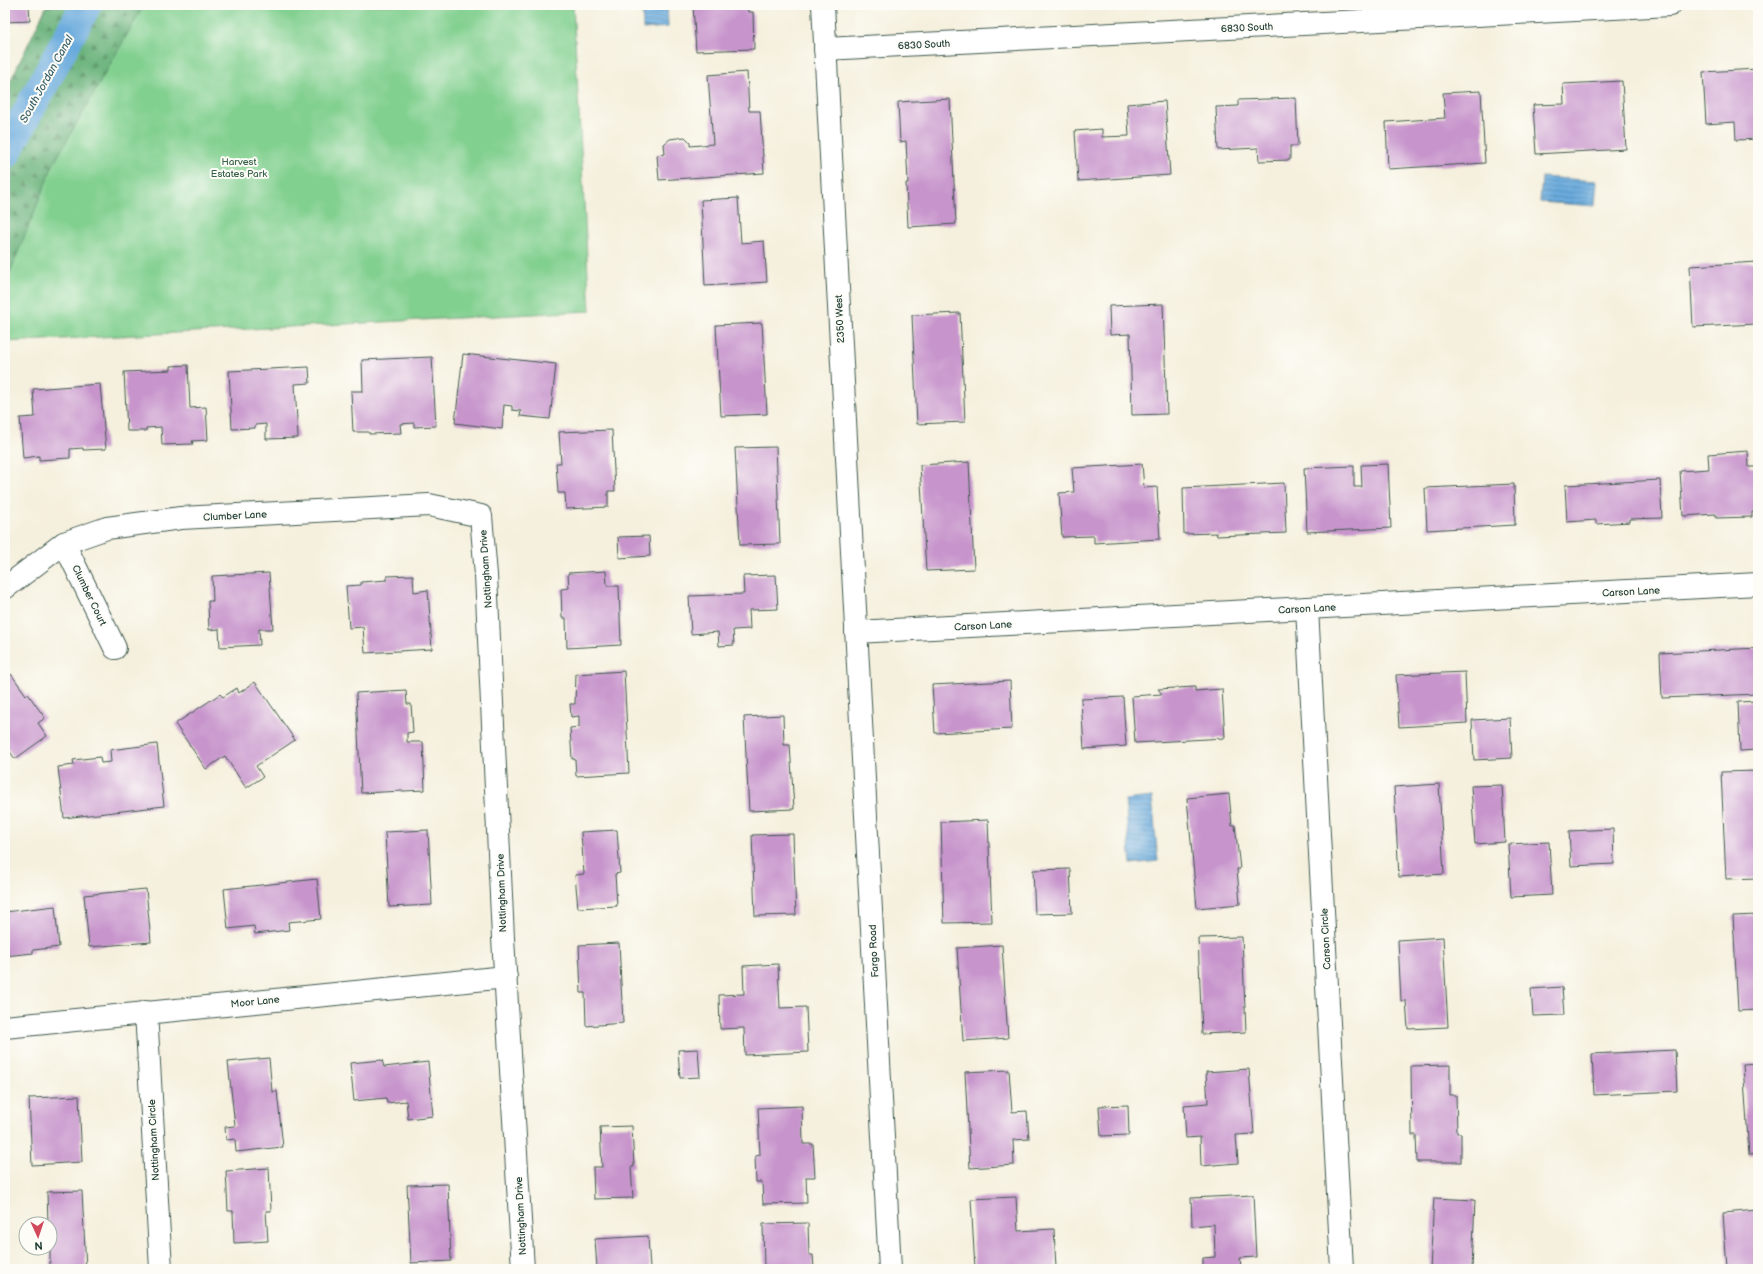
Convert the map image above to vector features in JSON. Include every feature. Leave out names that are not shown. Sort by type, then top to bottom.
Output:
[{"type":"street","name":"2350 West","points":[[823,5],[856,632]]},
{"type":"street","name":"6830 South","points":[[825,49],[1670,5]]},
{"type":"street","name":"Clumber Lane","points":[[5,588],[64,543],[107,528],[181,518],[428,505],[481,516]]},
{"type":"street","name":"Nottingham Drive","points":[[481,516],[486,575],[506,977],[523,1269]]},
{"type":"street","name":"Clumber Court","points":[[64,543],[115,648]]},
{"type":"street","name":"Carson Lane","points":[[856,632],[1758,584]]},
{"type":"street","name":"Carson Circle","points":[[1307,608],[1342,1269]]},
{"type":"street","name":"Fargo Road","points":[[856,632],[890,1269]]},
{"type":"street","name":"Moor Lane","points":[[5,1027],[506,977]]},
{"type":"street","name":"Nottingham Circle","points":[[146,1012],[160,1269]]},
{"type":"green space","points":[[47,5],[144,5],[53,165],[5,285],[5,92]]},
{"type":"green space","name":"Harvest Estates Park","points":[[144,5],[573,5],[590,311],[5,342],[5,285],[53,165]]},
{"type":"water","points":[[642,5],[667,5],[668,27],[643,29]]},
{"type":"water","points":[[1542,177],[1597,181],[1595,206],[1540,202]]},
{"type":"water","points":[[1152,797],[1158,861],[1131,864],[1125,800]]},
{"type":"building","points":[[5,5],[29,5],[30,21],[5,22]]},
{"type":"building","points":[[693,5],[748,5],[748,12],[753,12],[754,49],[696,51]]},
{"type":"building","points":[[1758,69],[1758,139],[1736,140],[1735,122],[1706,124],[1703,72]]},
{"type":"building","points":[[747,72],[749,111],[760,111],[764,173],[659,180],[657,155],[665,154],[664,144],[670,139],[685,137],[690,142],[690,146],[713,144],[708,75]]},
{"type":"building","points":[[1622,81],[1626,149],[1536,154],[1533,105],[1564,104],[1563,84]]},
{"type":"building","points":[[1481,91],[1485,163],[1388,169],[1386,122],[1445,118],[1443,93]]},
{"type":"building","points":[[1296,98],[1298,146],[1290,146],[1290,160],[1259,161],[1258,148],[1218,150],[1216,107],[1238,106],[1238,100]]},
{"type":"building","points":[[950,99],[956,224],[908,227],[906,141],[900,142],[898,102]]},
{"type":"building","points":[[1165,101],[1170,175],[1078,181],[1075,131],[1102,129],[1102,137],[1129,136],[1127,104]]},
{"type":"building","points":[[738,198],[741,243],[764,241],[767,282],[705,286],[701,200]]},
{"type":"building","points":[[1758,262],[1758,324],[1693,327],[1690,266]]},
{"type":"building","points":[[1163,304],[1167,414],[1132,415],[1130,334],[1110,335],[1109,306]]},
{"type":"building","points":[[960,313],[965,422],[917,424],[912,315]]},
{"type":"building","points":[[762,323],[767,414],[721,416],[716,325]]},
{"type":"building","points":[[463,354],[556,364],[550,419],[520,416],[521,411],[512,410],[512,406],[504,405],[502,429],[455,423]]},
{"type":"building","points":[[432,357],[436,426],[414,427],[414,423],[400,424],[401,433],[369,434],[369,432],[353,432],[351,391],[363,391],[362,360]]},
{"type":"building","points":[[188,365],[190,408],[206,407],[208,440],[192,441],[193,444],[162,445],[161,427],[146,428],[146,431],[127,431],[124,372],[171,370],[171,366]]},
{"type":"building","points":[[309,367],[310,383],[295,384],[298,438],[266,439],[266,424],[255,425],[255,428],[232,429],[229,371]]},
{"type":"building","points":[[100,384],[106,449],[70,449],[70,458],[39,460],[39,456],[23,458],[20,418],[35,417],[33,389]]},
{"type":"building","points":[[612,430],[615,491],[608,491],[608,507],[566,509],[565,493],[558,493],[556,463],[561,463],[559,432]]},
{"type":"building","points":[[776,447],[780,544],[740,545],[735,448]]},
{"type":"building","points":[[1748,451],[1749,467],[1758,467],[1758,512],[1752,512],[1752,517],[1716,518],[1716,514],[1683,516],[1680,471],[1709,469],[1708,454]]},
{"type":"building","points":[[969,462],[974,569],[926,571],[920,465]]},
{"type":"building","points":[[1142,464],[1144,488],[1157,487],[1160,539],[1094,543],[1094,536],[1062,537],[1059,493],[1074,492],[1072,468]]},
{"type":"building","points":[[1388,464],[1391,528],[1307,532],[1304,468],[1354,466],[1354,487],[1362,487],[1361,465]]},
{"type":"building","points":[[1660,480],[1662,518],[1630,519],[1630,522],[1596,524],[1596,520],[1567,522],[1565,485]]},
{"type":"building","points":[[1284,483],[1286,533],[1217,536],[1216,533],[1184,534],[1183,488]]},
{"type":"building","points":[[1514,484],[1515,525],[1427,530],[1425,488]]},
{"type":"building","points":[[649,536],[650,556],[619,558],[618,537]]},
{"type":"building","points":[[606,571],[607,586],[619,586],[621,645],[567,648],[566,618],[562,618],[561,589],[569,588],[568,573]]},
{"type":"building","points":[[269,573],[273,629],[259,629],[260,645],[220,647],[219,629],[209,630],[208,601],[213,601],[212,576]]},
{"type":"building","points":[[413,575],[414,592],[428,590],[432,649],[365,653],[363,627],[349,628],[346,586],[361,585],[361,582],[387,580],[387,576]]},
{"type":"building","points":[[776,575],[778,609],[749,610],[750,629],[733,630],[734,645],[719,646],[718,632],[691,634],[689,596],[744,594],[743,576]]},
{"type":"building","points":[[1758,648],[1758,694],[1662,698],[1660,653]]},
{"type":"building","points":[[624,671],[629,773],[576,776],[575,759],[572,759],[570,728],[579,727],[579,716],[571,717],[570,704],[575,704],[576,674]]},
{"type":"building","points":[[1465,672],[1467,723],[1399,727],[1396,675]]},
{"type":"building","points":[[11,674],[26,695],[28,694],[45,718],[38,723],[47,736],[15,759],[5,746],[5,679]]},
{"type":"building","points":[[1010,681],[1012,729],[935,733],[932,685]]},
{"type":"building","points":[[255,682],[295,740],[256,766],[263,777],[246,788],[225,756],[206,769],[175,724],[220,694],[223,697],[237,688],[239,693]]},
{"type":"building","points":[[1195,687],[1195,691],[1222,689],[1225,738],[1135,743],[1132,696],[1162,694],[1158,689]]},
{"type":"building","points":[[406,690],[407,704],[411,704],[413,732],[407,733],[407,742],[423,742],[425,790],[361,793],[356,693]]},
{"type":"building","points":[[1123,697],[1126,746],[1084,749],[1081,699]]},
{"type":"building","points":[[1758,701],[1758,750],[1740,751],[1738,702]]},
{"type":"building","points":[[783,715],[784,745],[790,745],[794,809],[749,811],[744,717]]},
{"type":"building","points":[[1510,718],[1512,758],[1474,760],[1472,720]]},
{"type":"building","points":[[157,744],[164,806],[64,818],[58,767],[74,765],[73,760],[100,757],[101,763],[111,762],[110,750]]},
{"type":"building","points":[[1758,771],[1758,878],[1726,879],[1721,772]]},
{"type":"building","points":[[1439,784],[1444,874],[1399,877],[1394,787]]},
{"type":"building","points":[[1502,785],[1505,842],[1475,844],[1471,786]]},
{"type":"building","points":[[1229,794],[1232,826],[1235,825],[1240,869],[1237,869],[1240,904],[1197,908],[1187,798]]},
{"type":"building","points":[[988,820],[992,922],[944,923],[941,822]]},
{"type":"building","points":[[1613,829],[1614,864],[1571,866],[1569,831]]},
{"type":"building","points":[[428,830],[432,905],[389,907],[385,832]]},
{"type":"building","points":[[617,830],[620,873],[615,874],[617,906],[578,908],[575,875],[584,874],[581,832]]},
{"type":"building","points":[[793,834],[796,915],[755,916],[752,835]]},
{"type":"building","points":[[1549,842],[1552,895],[1511,897],[1508,844]]},
{"type":"building","points":[[1070,869],[1072,913],[1035,914],[1033,870]]},
{"type":"building","points":[[317,879],[321,919],[288,922],[289,930],[255,934],[254,926],[228,929],[224,889]]},
{"type":"building","points":[[146,889],[151,942],[89,947],[84,895]]},
{"type":"building","points":[[55,906],[59,947],[33,950],[33,953],[5,956],[5,912]]},
{"type":"building","points":[[1758,915],[1758,1010],[1738,1011],[1733,916]]},
{"type":"building","points":[[1242,937],[1246,1032],[1202,1034],[1198,938]]},
{"type":"building","points":[[1443,937],[1448,1027],[1408,1029],[1406,1001],[1401,1001],[1398,940]]},
{"type":"building","points":[[619,943],[623,1023],[586,1026],[585,993],[581,993],[579,945]]},
{"type":"building","points":[[1002,945],[1008,1038],[963,1041],[957,948]]},
{"type":"building","points":[[778,964],[780,1008],[806,1007],[808,1052],[745,1055],[744,1028],[720,1029],[719,995],[744,994],[743,966]]},
{"type":"building","points":[[1562,987],[1564,1015],[1533,1016],[1531,989]]},
{"type":"building","points":[[698,1049],[700,1077],[680,1078],[678,1050]]},
{"type":"building","points":[[1675,1050],[1677,1091],[1594,1095],[1592,1054]]},
{"type":"building","points":[[269,1058],[272,1092],[277,1091],[283,1147],[236,1152],[235,1139],[226,1140],[225,1127],[235,1126],[228,1062]]},
{"type":"building","points":[[382,1060],[384,1067],[428,1062],[433,1116],[408,1119],[406,1101],[387,1103],[386,1098],[354,1101],[350,1063]]},
{"type":"building","points":[[1758,1063],[1758,1154],[1749,1155],[1743,1064]]},
{"type":"building","points":[[1450,1065],[1450,1095],[1456,1095],[1457,1133],[1461,1133],[1461,1162],[1417,1162],[1416,1135],[1412,1135],[1411,1066]]},
{"type":"building","points":[[1249,1069],[1254,1134],[1236,1135],[1238,1163],[1201,1166],[1200,1137],[1186,1138],[1184,1105],[1208,1103],[1206,1072]]},
{"type":"building","points":[[1009,1070],[1012,1112],[1027,1111],[1029,1139],[1013,1140],[1014,1165],[970,1168],[965,1072]]},
{"type":"building","points":[[79,1096],[82,1162],[32,1165],[29,1098]]},
{"type":"building","points":[[1128,1105],[1129,1135],[1101,1136],[1099,1106]]},
{"type":"building","points":[[802,1106],[803,1144],[813,1144],[815,1177],[806,1177],[807,1203],[763,1204],[762,1182],[756,1182],[755,1156],[760,1155],[758,1108]]},
{"type":"building","points":[[632,1126],[634,1167],[631,1167],[633,1198],[594,1199],[593,1167],[602,1167],[600,1127]]},
{"type":"building","points":[[269,1168],[271,1211],[266,1211],[268,1241],[234,1243],[233,1211],[228,1211],[226,1171]]},
{"type":"building","points":[[448,1184],[451,1261],[411,1263],[407,1185]]},
{"type":"building","points":[[82,1191],[86,1269],[50,1269],[50,1256],[58,1256],[58,1216],[48,1216],[47,1192]]},
{"type":"building","points":[[1253,1195],[1256,1257],[1240,1258],[1241,1269],[1203,1269],[1203,1258],[1215,1257],[1214,1224],[1192,1226],[1191,1198]]},
{"type":"building","points":[[1016,1197],[1018,1231],[1054,1229],[1056,1268],[975,1269],[971,1199]]},
{"type":"building","points":[[1434,1198],[1475,1200],[1472,1269],[1430,1269]]},
{"type":"building","points":[[1758,1210],[1758,1269],[1727,1269],[1723,1213]]},
{"type":"building","points":[[808,1223],[809,1255],[813,1255],[814,1269],[764,1269],[763,1224]]},
{"type":"building","points":[[648,1236],[650,1269],[597,1269],[595,1239]]},
{"type":"waterway","name":"South Jordan Canal","points":[[5,154],[86,5]]}]
